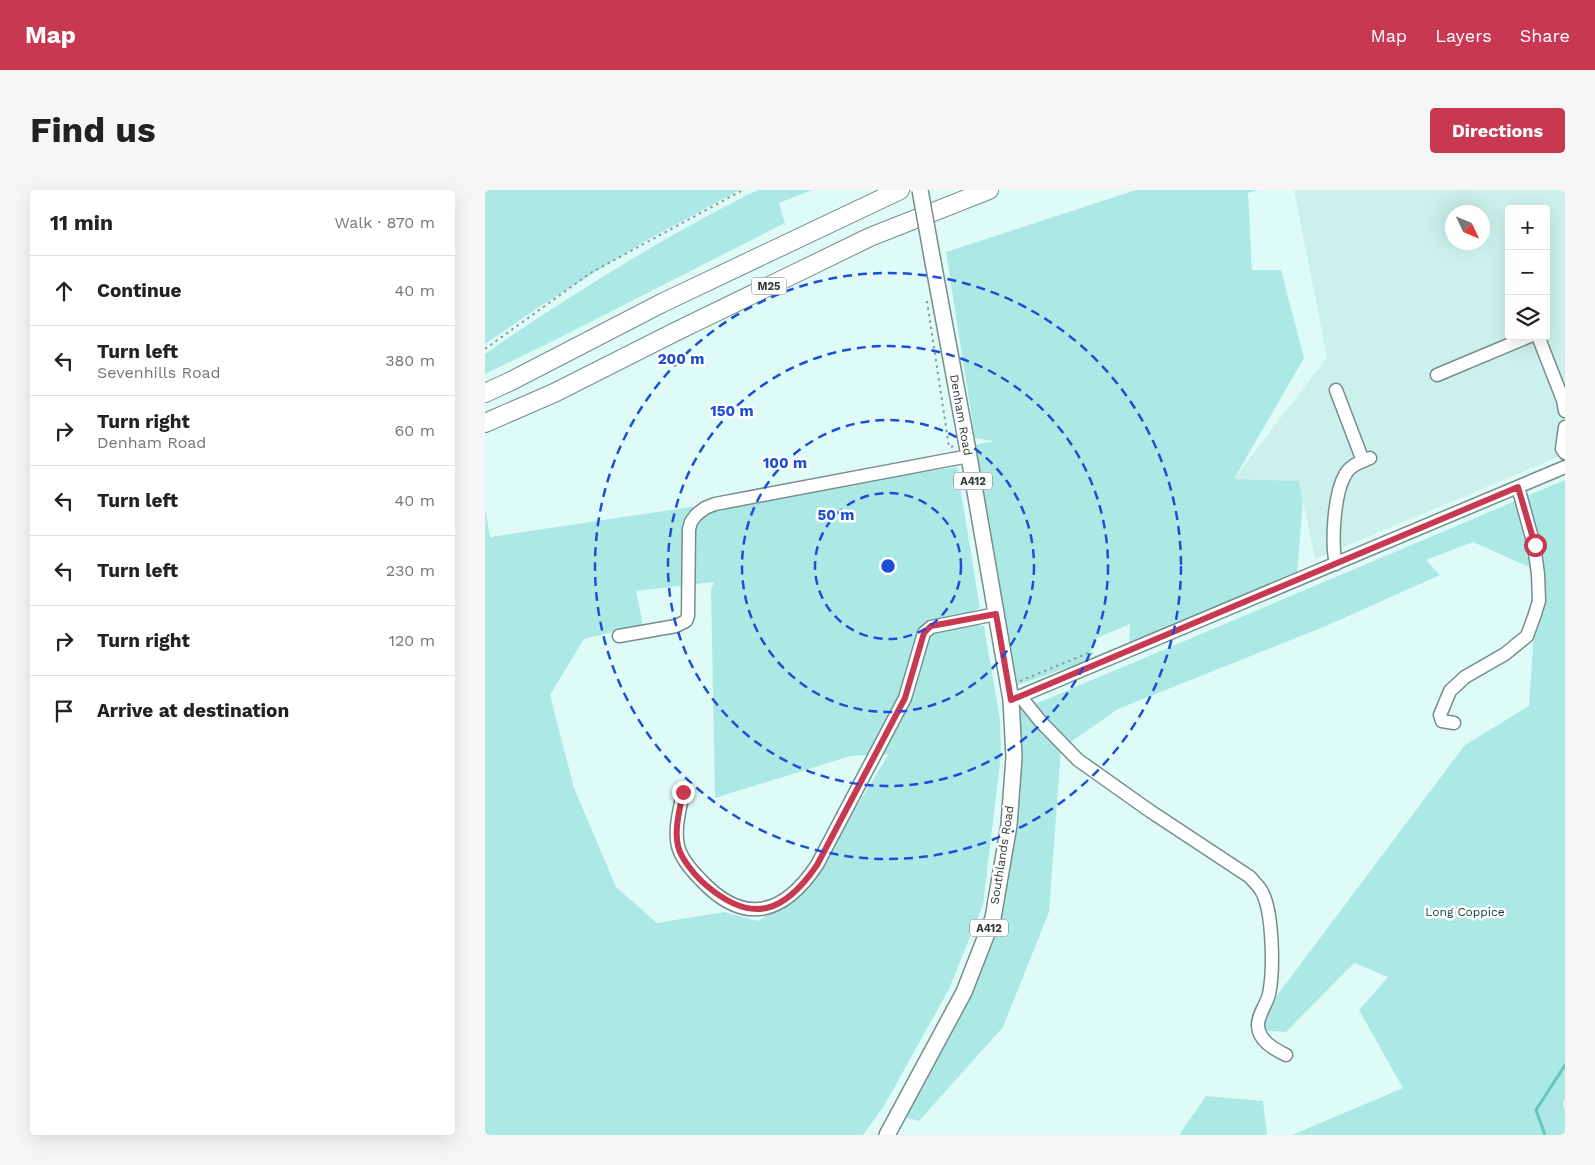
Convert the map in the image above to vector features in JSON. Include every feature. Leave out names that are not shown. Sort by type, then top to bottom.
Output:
[{"type":"highway","name":"M25","points":[[485,393],[662,303],[900,190]]},
{"type":"highway","name":"M25","points":[[485,423],[554,393],[870,237],[989,190]]},
{"type":"main road","name":"Denham Road","points":[[920,190],[996,614],[1016,698]]},
{"type":"main road","name":"Southlands Road","points":[[887,1135],[964,992],[993,918],[1009,825],[1016,698]]},
{"type":"street","points":[[1437,375],[1520,340]]},
{"type":"street","points":[[1540,340],[1563,400],[1565,411]]},
{"type":"street","points":[[1336,390],[1367,460],[1353,466],[1345,474],[1341,486],[1337,503],[1333,550],[1336,564]]},
{"type":"street","points":[[1565,428],[1562,449],[1565,453]]},
{"type":"street","points":[[619,636],[676,626],[686,621],[688,616],[689,529],[696,515],[705,508],[748,498],[969,456]]},
{"type":"street","points":[[1286,1055],[1273,1049],[1261,1037],[1258,1025],[1269,994],[1273,950],[1268,912],[1263,892],[1250,877],[1149,811],[1078,760],[1016,698],[1565,467]]},
{"type":"street","points":[[1454,723],[1442,721],[1440,715],[1450,692],[1465,677],[1505,654],[1527,636],[1539,601],[1535,545],[1518,487]]},
{"type":"street","points":[[683,792],[677,833],[678,847],[690,869],[721,897],[739,907],[761,910],[780,903],[808,878],[817,865],[905,698],[924,633],[931,626],[996,614]]},
{"type":"path","points":[[485,350],[592,272],[743,190]]},
{"type":"shaded area","points":[[1294,190],[1565,190],[1565,454],[1315,559],[1299,481],[1234,479],[1327,357]]},
{"type":"green space","points":[[485,190],[740,190],[645,241],[539,307],[485,344]]},
{"type":"green space","points":[[758,190],[812,190],[779,203],[785,223],[485,374],[485,354],[529,324],[664,240]]},
{"type":"green space","points":[[1136,190],[1259,190],[1248,193],[1252,270],[1281,270],[1304,358],[1234,479],[1299,481],[1303,501],[1297,574],[1129,646],[1130,624],[1097,638],[1087,661],[1015,686],[975,445],[994,441],[975,438],[946,252]]},
{"type":"green space","points":[[957,467],[980,608],[970,612],[961,623],[984,626],[1000,719],[1001,755],[983,905],[949,989],[884,1106],[863,1135],[485,1135],[485,508],[490,537]],"holes":[[[714,582],[711,590],[715,798],[851,756],[889,754],[803,893],[758,921],[724,912],[657,923],[616,887],[574,788],[550,695],[584,639],[643,625],[636,591]]]},
{"type":"green space","name":"Long Coppice","points":[[1565,480],[1565,1099],[1563,1103],[1565,1110],[1565,1135],[1292,1135],[1403,1088],[1359,1010],[1388,977],[1354,963],[1286,1032],[1251,1030],[1465,745],[1529,706],[1538,571],[1473,542],[1426,560],[1440,575],[1326,626],[1118,709],[1061,749],[1049,912],[1003,1027],[919,1121],[904,1117],[997,925],[1012,845],[1021,710]]},
{"type":"green space","points":[[1206,1096],[1263,1101],[1267,1135],[1179,1135]]},
{"type":"waterway","points":[[1545,1135],[1536,1110],[1565,1065]]},
{"type":"route","points":[[683,792],[677,833],[678,847],[690,869],[721,897],[739,907],[754,910],[767,909],[780,903],[795,890],[808,878],[817,865],[905,698],[924,633],[931,626],[996,614],[1011,700],[1518,487],[1535,545]]}]
